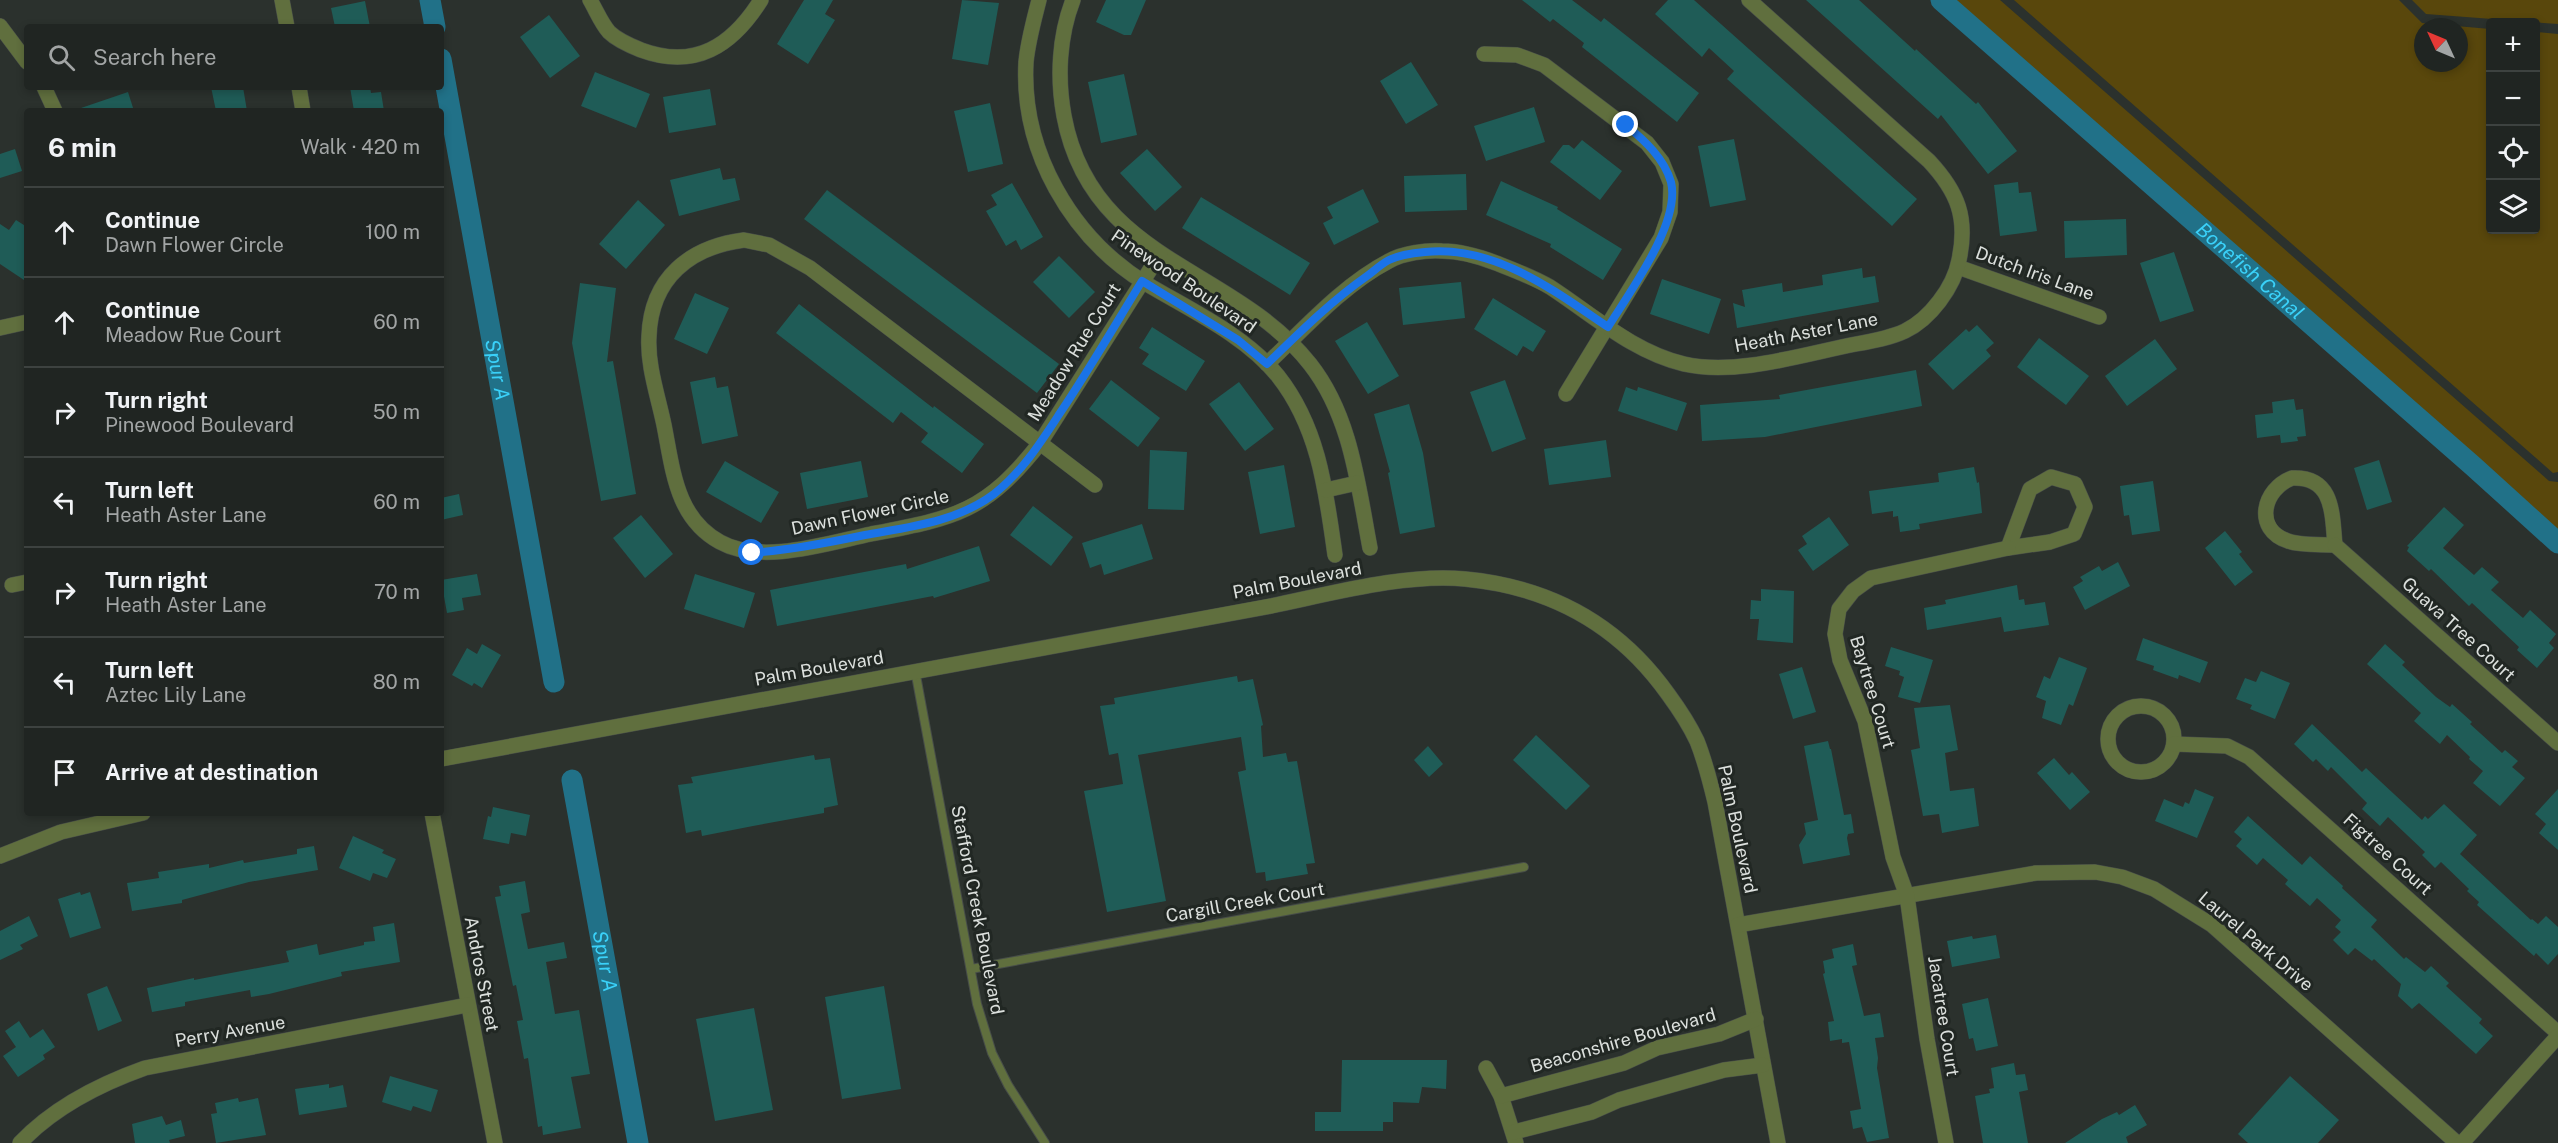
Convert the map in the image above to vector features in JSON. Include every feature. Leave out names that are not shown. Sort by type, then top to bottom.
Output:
[{"type":"street","points":[[282,0],[286,24]]},
{"type":"street","points":[[590,0],[610,32],[632,47],[657,56],[685,59],[711,50],[734,34],[761,0]]},
{"type":"street","name":"Pinewood Boulevard","points":[[1039,0],[1026,63],[1027,97],[1034,136],[1057,190],[1077,223],[1111,258],[1142,281],[1238,340],[1267,364],[1295,401],[1311,432],[1321,462],[1335,555]]},
{"type":"street","name":"Pinewood Boulevard","points":[[1073,0],[1068,13],[1060,60],[1060,97],[1067,132],[1076,158],[1105,205],[1137,238],[1262,318],[1290,342],[1310,364],[1336,408],[1346,435],[1370,548]]},
{"type":"street","name":"Heath Aster Lane","points":[[1267,364],[1337,297],[1390,260],[1414,253],[1443,250],[1473,254],[1525,274],[1549,287],[1641,349],[1684,364],[1719,367],[1752,364],[1884,339],[1906,330],[1926,315],[1947,290],[1958,267],[1963,243],[1963,218],[1955,196],[1944,177],[1929,161],[1749,0]]},
{"type":"street","points":[[0,26],[24,58]]},
{"type":"street","points":[[1484,54],[1517,55],[1544,65],[1647,143],[1662,162],[1671,184],[1670,212],[1653,253],[1566,394]]},
{"type":"street","points":[[45,90],[54,108]]},
{"type":"street","points":[[300,90],[302,108]]},
{"type":"street","name":"Dawn Flower Circle","points":[[744,240],[769,245],[810,268],[1040,443],[1017,472],[994,493],[970,509],[931,523],[788,550],[752,553],[721,543],[704,530],[687,512],[677,492],[651,360],[648,338],[651,312],[661,289],[674,271],[691,256],[721,243],[744,240]]},
{"type":"street","name":"Meadow Rue Court","points":[[1095,485],[1040,443],[1083,379],[1160,254]]},
{"type":"street","name":"Dutch Iris Lane","points":[[1958,267],[2099,317]]},
{"type":"street","points":[[0,328],[24,323]]},
{"type":"street","name":"Baytree Court","points":[[1906,896],[1893,856],[1864,721],[1840,660],[1835,634],[1839,609],[1853,591],[1871,578],[2050,542],[2074,534],[2085,507],[2075,484],[2051,477],[2030,489],[2008,549]]},
{"type":"street","points":[[2303,478],[2322,487],[2331,506],[2335,545],[2289,542],[2279,537],[2267,519],[2266,508],[2274,488],[2282,482],[2303,478]]},
{"type":"street","points":[[1326,490],[1358,483]]},
{"type":"street","name":"Guava Tree Court","points":[[2335,545],[2558,743]]},
{"type":"street","name":"Palm Boulevard","points":[[444,758],[1271,606],[1377,584],[1464,579],[1513,587],[1558,602],[1618,638],[1652,671],[1683,715],[1696,739],[1710,782],[1778,1143]]},
{"type":"street","points":[[2145,706],[2164,715],[2171,723],[2174,744],[2171,755],[2154,770],[2132,771],[2121,766],[2114,757],[2109,747],[2108,735],[2117,717],[2125,710],[2145,706]]},
{"type":"street","name":"Figtree Court","points":[[2174,744],[2227,746],[2249,757],[2558,1034]]},
{"type":"street","points":[[0,856],[61,832],[130,816]]},
{"type":"street","name":"Andros Street","points":[[433,816],[495,1143]]},
{"type":"street","name":"Laurel Park Drive","points":[[1738,925],[2007,877],[2068,871],[2096,872],[2122,877],[2154,889],[2212,926],[2457,1143]]},
{"type":"street","name":"Jacatree Court","points":[[1906,896],[1927,1039],[1946,1143]]},
{"type":"street","name":"Perry Avenue","points":[[20,1143],[75,1100],[106,1082],[145,1068],[467,1005]]},
{"type":"street","name":"Beaconshire Boulevard","points":[[1500,1096],[1624,1063],[1657,1048],[1719,1034],[1756,1019]]},
{"type":"street","points":[[2462,1143],[2558,1034]]},
{"type":"street","points":[[1486,1068],[1500,1096],[1515,1137],[1592,1112],[1619,1100],[1714,1073],[1763,1065]]},
{"type":"lane","name":"Stafford Creek Boulevard","points":[[915,670],[977,1004],[992,1053],[1008,1085],[1045,1143]]},
{"type":"lane","name":"Cargill Creek Court","points":[[971,969],[1524,867]]},
{"type":"shaded area","points":[[1954,0],[2000,0],[2549,481],[2558,482],[2558,542],[2556,544]]},
{"type":"shaded area","points":[[2014,0],[2399,0],[2417,18],[2414,18],[2414,72],[2468,72],[2468,27],[2486,29],[2486,234],[2540,234],[2540,32],[2558,34],[2558,472],[2553,473]]},
{"type":"shaded area","points":[[2412,0],[2558,0],[2558,24],[2540,23],[2540,18],[2486,19],[2426,14]]},
{"type":"building","points":[[804,0],[833,0],[825,14],[835,20],[808,64],[777,44]]},
{"type":"building","points":[[962,0],[999,3],[988,65],[952,59]]},
{"type":"building","points":[[1106,0],[1146,0],[1131,35],[1124,35],[1096,22]]},
{"type":"building","points":[[1522,0],[1572,0],[1601,22],[1604,18],[1699,93],[1677,122],[1582,47],[1584,43],[1553,19],[1550,22]]},
{"type":"building","points":[[1668,0],[1694,0],[1917,199],[1892,226],[1727,79],[1734,71],[1709,48],[1702,57],[1655,14]]},
{"type":"building","points":[[1806,0],[1859,0],[1976,104],[1978,102],[2017,151],[1988,174],[1941,115],[1938,119]]},
{"type":"building","points":[[365,1],[369,24],[334,24],[331,8]]},
{"type":"building","points":[[549,15],[580,56],[550,78],[520,37]]},
{"type":"building","points":[[1411,62],[1438,105],[1406,124],[1380,81]]},
{"type":"building","points":[[595,72],[650,94],[636,128],[581,106]]},
{"type":"building","points":[[1124,74],[1137,135],[1101,143],[1088,82]]},
{"type":"building","points":[[710,89],[716,125],[669,133],[663,97]]},
{"type":"building","points":[[212,90],[244,90],[246,108],[215,108]]},
{"type":"building","points":[[350,90],[381,92],[384,108],[354,108]]},
{"type":"building","points":[[128,92],[133,108],[81,108]]},
{"type":"building","points":[[990,103],[1003,164],[968,172],[954,111]]},
{"type":"building","points":[[1534,107],[1545,142],[1486,161],[1474,126]]},
{"type":"building","points":[[1734,139],[1746,200],[1710,207],[1698,146]]},
{"type":"building","points":[[1582,140],[1622,171],[1600,200],[1550,162],[1563,145],[1569,145],[1574,149]]},
{"type":"building","points":[[15,149],[22,171],[0,178],[0,154]]},
{"type":"building","points":[[1147,149],[1182,187],[1155,211],[1120,173]]},
{"type":"building","points":[[720,168],[723,180],[735,178],[740,200],[679,216],[670,180]]},
{"type":"building","points":[[1466,174],[1467,210],[1405,212],[1404,176]]},
{"type":"building","points":[[1501,181],[1558,207],[1557,209],[1622,249],[1603,280],[1550,247],[1551,244],[1486,215]]},
{"type":"building","points":[[2018,182],[2019,193],[2031,192],[2037,231],[2000,236],[1994,185]]},
{"type":"building","points":[[1012,183],[1043,237],[1021,250],[1016,240],[1006,246],[986,211],[997,205],[991,195]]},
{"type":"building","points":[[1363,189],[1379,222],[1334,245],[1323,223],[1333,218],[1327,207]]},
{"type":"building","points":[[827,190],[1059,364],[1037,393],[804,219]]},
{"type":"building","points":[[1201,197],[1310,263],[1290,295],[1182,228]]},
{"type":"building","points":[[638,200],[665,225],[626,269],[599,244]]},
{"type":"building","points":[[2126,219],[2127,255],[2065,258],[2064,221]]},
{"type":"building","points":[[16,220],[24,225],[24,280],[0,264],[0,224],[9,230]]},
{"type":"building","points":[[2174,252],[2194,311],[2160,322],[2140,263]]},
{"type":"building","points":[[1059,256],[1095,292],[1069,318],[1033,282]]},
{"type":"building","points":[[1862,268],[1863,278],[1875,276],[1879,302],[1737,328],[1733,303],[1745,307],[1742,290],[1782,283],[1783,292],[1823,285],[1822,275]]},
{"type":"building","points":[[1662,279],[1721,299],[1709,334],[1650,314]]},
{"type":"building","points":[[1461,282],[1465,318],[1403,325],[1399,288]]},
{"type":"building","points":[[580,283],[616,288],[607,362],[613,361],[636,494],[601,501],[572,343]]},
{"type":"building","points":[[695,293],[729,308],[707,354],[674,339]]},
{"type":"building","points":[[1493,298],[1546,331],[1533,352],[1523,346],[1517,356],[1474,329]]},
{"type":"building","points":[[799,304],[933,408],[934,406],[984,444],[962,473],[921,442],[928,433],[901,412],[893,423],[776,333]]},
{"type":"building","points":[[1367,322],[1399,376],[1368,394],[1335,341]]},
{"type":"building","points":[[1977,325],[1994,343],[1986,350],[1991,356],[1953,390],[1928,364],[1966,329],[1969,332]]},
{"type":"building","points":[[1152,327],[1205,361],[1186,391],[1142,364],[1149,354],[1139,348]]},
{"type":"building","points":[[2039,338],[2089,376],[2066,405],[2017,367]]},
{"type":"building","points":[[2155,339],[2177,369],[2127,406],[2105,376]]},
{"type":"building","points":[[1916,370],[1922,406],[1765,437],[1702,441],[1700,405],[1780,399],[1779,395]]},
{"type":"building","points":[[715,377],[717,388],[728,386],[738,436],[702,444],[690,382]]},
{"type":"building","points":[[1111,380],[1160,418],[1138,447],[1089,409]]},
{"type":"building","points":[[1505,380],[1526,439],[1492,452],[1470,392]]},
{"type":"building","points":[[1239,382],[1274,429],[1245,451],[1209,404]]},
{"type":"building","points":[[1626,387],[1637,391],[1638,387],[1687,403],[1677,431],[1618,411]]},
{"type":"building","points":[[2294,399],[2296,410],[2303,409],[2306,436],[2297,437],[2298,441],[2281,443],[2280,435],[2257,438],[2255,415],[2273,413],[2272,402]]},
{"type":"building","points":[[1409,404],[1423,453],[1435,527],[1400,534],[1388,473],[1390,472],[1374,414]]},
{"type":"building","points":[[1606,440],[1611,477],[1549,485],[1544,449]]},
{"type":"building","points":[[1150,450],[1187,452],[1184,510],[1148,509]]},
{"type":"building","points":[[2379,460],[2392,502],[2367,510],[2354,468]]},
{"type":"building","points":[[725,461],[779,492],[761,523],[706,492]]},
{"type":"building","points":[[861,461],[868,497],[807,509],[800,473]]},
{"type":"building","points":[[1284,465],[1295,527],[1260,534],[1248,472]]},
{"type":"building","points":[[1974,467],[1977,483],[1979,482],[1982,513],[1919,524],[1920,529],[1900,532],[1898,516],[1893,517],[1893,511],[1872,514],[1869,491],[1939,482],[1938,473]]},
{"type":"building","points":[[2153,481],[2160,531],[2132,535],[2129,515],[2124,516],[2120,486]]},
{"type":"building","points":[[459,494],[463,515],[444,519],[444,497]]},
{"type":"building","points":[[1033,506],[1073,537],[1051,566],[1010,535]]},
{"type":"building","points":[[2444,507],[2464,525],[2443,548],[2474,575],[2482,567],[2499,582],[2491,590],[2523,618],[2530,610],[2556,634],[2549,643],[2554,648],[2537,668],[2517,650],[2519,647],[2472,603],[2469,606],[2431,569],[2429,571],[2407,551],[2409,547],[2407,546]]},
{"type":"building","points":[[641,515],[673,554],[645,578],[613,538]]},
{"type":"building","points":[[1829,517],[1849,545],[1813,571],[1798,550],[1807,544],[1802,536]]},
{"type":"building","points":[[1142,524],[1153,559],[1104,575],[1101,564],[1090,568],[1082,543]]},
{"type":"building","points":[[2225,531],[2242,552],[2239,554],[2253,572],[2235,586],[2205,548]]},
{"type":"building","points":[[979,546],[990,581],[934,598],[933,596],[777,626],[770,590],[906,564],[907,569]]},
{"type":"building","points":[[2118,562],[2130,586],[2085,610],[2073,587],[2083,581],[2080,577],[2099,566],[2102,571]]},
{"type":"building","points":[[477,574],[481,595],[462,598],[464,610],[447,613],[444,580]]},
{"type":"building","points":[[695,574],[755,593],[744,628],[684,609]]},
{"type":"building","points":[[2017,585],[2019,600],[2024,599],[2025,605],[2045,602],[2049,625],[2004,632],[2001,617],[1927,630],[1924,608],[1946,604],[1945,600]]},
{"type":"building","points":[[1761,589],[1794,591],[1793,643],[1757,640],[1759,619],[1750,619],[1751,600],[1761,601]]},
{"type":"building","points":[[2143,638],[2208,662],[2200,683],[2179,675],[2178,679],[2153,670],[2154,666],[2136,660]]},
{"type":"building","points":[[482,644],[501,655],[482,688],[474,683],[472,686],[452,675],[467,648],[477,654]]},
{"type":"building","points":[[2385,644],[2405,662],[2402,665],[2436,697],[2450,707],[2452,704],[2502,753],[2505,750],[2518,761],[2512,767],[2525,778],[2500,806],[2473,783],[2483,771],[2469,759],[2470,757],[2447,735],[2440,744],[2414,721],[2421,713],[2367,664]]},
{"type":"building","points":[[1891,647],[1933,660],[1920,703],[1898,697],[1904,677],[1899,675],[1900,671],[1885,666]]},
{"type":"building","points":[[2059,657],[2087,668],[2073,706],[2069,704],[2061,725],[2042,718],[2046,701],[2036,697],[2044,676],[2050,679]]},
{"type":"building","points":[[1802,667],[1816,712],[1793,719],[1779,674]]},
{"type":"building","points":[[2261,671],[2290,683],[2275,719],[2250,709],[2252,705],[2236,699],[2245,678],[2256,682]]},
{"type":"building","points":[[1237,676],[1238,682],[1253,679],[1263,725],[1261,726],[1263,757],[1286,753],[1288,762],[1297,761],[1315,863],[1306,864],[1308,874],[1266,881],[1265,872],[1256,873],[1238,772],[1246,770],[1241,737],[1138,755],[1166,901],[1107,912],[1084,791],[1123,784],[1118,753],[1109,755],[1100,706],[1115,704],[1114,698]]},
{"type":"building","points":[[1950,705],[1958,750],[1945,753],[1950,791],[1974,788],[1979,826],[1942,833],[1939,814],[1923,816],[1911,750],[1920,748],[1914,708]]},
{"type":"building","points":[[2312,724],[2362,772],[2366,768],[2422,820],[2425,816],[2428,819],[2444,804],[2477,835],[2460,854],[2531,920],[2538,924],[2546,916],[2558,927],[2558,954],[2548,965],[2536,953],[2534,956],[2477,905],[2479,902],[2467,891],[2469,889],[2441,862],[2435,868],[2422,855],[2425,852],[2388,817],[2380,826],[2362,809],[2367,803],[2331,767],[2328,771],[2316,759],[2313,762],[2294,744]]},
{"type":"building","points":[[1536,735],[1590,786],[1566,810],[1513,760]]},
{"type":"building","points":[[1828,741],[1844,815],[1851,814],[1854,833],[1848,834],[1847,838],[1850,855],[1803,864],[1799,845],[1806,834],[1804,823],[1818,820],[1804,746]]},
{"type":"building","points":[[1428,746],[1443,764],[1429,777],[1414,760]]},
{"type":"building","points":[[814,755],[815,760],[830,758],[838,805],[824,808],[824,813],[702,836],[701,830],[686,833],[678,785],[693,783],[691,777]]},
{"type":"building","points":[[2054,758],[2069,775],[2072,772],[2090,792],[2070,810],[2037,773]]},
{"type":"building","points":[[2195,789],[2214,797],[2197,838],[2155,821],[2164,799],[2183,807],[2185,802],[2189,804]]},
{"type":"building","points":[[2558,789],[2558,850],[2539,833],[2546,824],[2535,814]]},
{"type":"building","points":[[493,807],[530,815],[526,836],[511,833],[509,844],[483,839],[488,816],[491,817]]},
{"type":"building","points":[[2248,816],[2302,865],[2310,856],[2343,886],[2342,888],[2377,920],[2371,927],[2404,959],[2406,957],[2425,972],[2431,966],[2449,983],[2446,986],[2482,1019],[2479,1023],[2493,1036],[2476,1054],[2419,1003],[2412,1009],[2398,996],[2401,984],[2374,959],[2372,961],[2355,948],[2348,955],[2333,940],[2341,932],[2335,927],[2341,920],[2317,898],[2310,906],[2285,884],[2288,880],[2263,858],[2257,865],[2236,846],[2242,839],[2234,832]]},
{"type":"building","points":[[353,836],[384,850],[382,853],[396,859],[387,878],[373,873],[370,881],[339,868]]},
{"type":"building","points":[[314,846],[318,870],[249,882],[182,900],[182,903],[132,911],[127,883],[159,878],[158,872],[209,864],[209,868],[243,860],[244,863],[297,854],[297,849]]},
{"type":"building","points":[[525,881],[530,912],[521,914],[528,949],[564,942],[567,958],[546,962],[555,1014],[579,1010],[590,1074],[571,1077],[581,1128],[543,1135],[542,1126],[538,1127],[528,1058],[524,1059],[517,1021],[523,1020],[516,985],[513,986],[495,897],[501,896],[499,886]]},
{"type":"building","points":[[80,892],[81,895],[90,892],[101,928],[70,938],[58,899]]},
{"type":"building","points":[[29,916],[38,936],[20,945],[23,949],[0,960],[0,931]]},
{"type":"building","points":[[394,923],[400,962],[341,972],[342,976],[269,994],[251,997],[250,990],[185,1002],[185,1006],[152,1012],[147,988],[289,962],[286,951],[317,944],[319,955],[364,945],[364,942],[375,941],[373,927]]},
{"type":"building","points":[[1996,935],[2000,958],[1952,967],[1947,941],[1972,936],[1973,939]]},
{"type":"building","points":[[1853,944],[1857,965],[1852,966],[1864,1016],[1880,1013],[1884,1037],[1875,1038],[1877,1068],[1889,1138],[1867,1142],[1862,1127],[1853,1129],[1850,1111],[1861,1109],[1849,1042],[1842,1043],[1842,1039],[1830,1041],[1828,1022],[1834,1021],[1823,974],[1825,973],[1823,961],[1834,958],[1832,949]]},
{"type":"building","points":[[107,986],[122,1021],[98,1031],[87,994]]},
{"type":"building","points":[[884,986],[901,1089],[842,1099],[825,997]]},
{"type":"building","points":[[1988,998],[1998,1046],[1976,1051],[1973,1038],[1969,1039],[1962,1004]]},
{"type":"building","points":[[754,1008],[773,1110],[715,1121],[696,1019]]},
{"type":"building","points":[[19,1021],[30,1038],[43,1029],[55,1047],[43,1055],[45,1059],[18,1077],[3,1056],[16,1047],[5,1031]]},
{"type":"building","points":[[1342,1060],[1447,1060],[1446,1089],[1422,1087],[1419,1103],[1393,1102],[1393,1122],[1383,1122],[1383,1131],[1315,1131],[1315,1112],[1341,1112]]},
{"type":"building","points":[[2014,1063],[2016,1075],[2025,1074],[2028,1090],[2019,1092],[2028,1143],[1983,1143],[1975,1096],[1990,1093],[1989,1089],[1994,1088],[1991,1068]]},
{"type":"building","points":[[390,1076],[438,1090],[431,1112],[413,1106],[411,1111],[382,1102]]},
{"type":"building","points":[[2290,1076],[2339,1120],[2318,1143],[2248,1143],[2238,1134]]},
{"type":"building","points":[[329,1084],[329,1088],[343,1085],[347,1107],[299,1115],[295,1089]]},
{"type":"building","points":[[238,1098],[239,1102],[258,1098],[266,1135],[216,1143],[211,1114],[217,1113],[215,1103]]},
{"type":"building","points":[[2135,1105],[2147,1125],[2126,1137],[2128,1143],[2065,1143],[2102,1119],[2117,1112],[2119,1115]]},
{"type":"building","points":[[162,1116],[166,1125],[181,1120],[185,1136],[169,1140],[170,1143],[135,1143],[132,1124]]},
{"type":"waterway","name":"Spur A","points":[[430,0],[434,24]]},
{"type":"waterway","name":"Bonefish Canal","points":[[1941,0],[2558,543]]},
{"type":"waterway","name":"Spur A","points":[[444,76],[554,682]]},
{"type":"waterway","name":"Spur A","points":[[572,780],[638,1143]]},
{"type":"route","points":[[752,553],[788,550],[931,523],[970,509],[994,493],[1017,472],[1040,443],[1083,379],[1142,281],[1238,340],[1267,364],[1337,297],[1390,260],[1414,253],[1443,250],[1473,254],[1525,274],[1549,287],[1608,327],[1661,238],[1670,212],[1671,184],[1662,162],[1647,143],[1626,125]]}]
